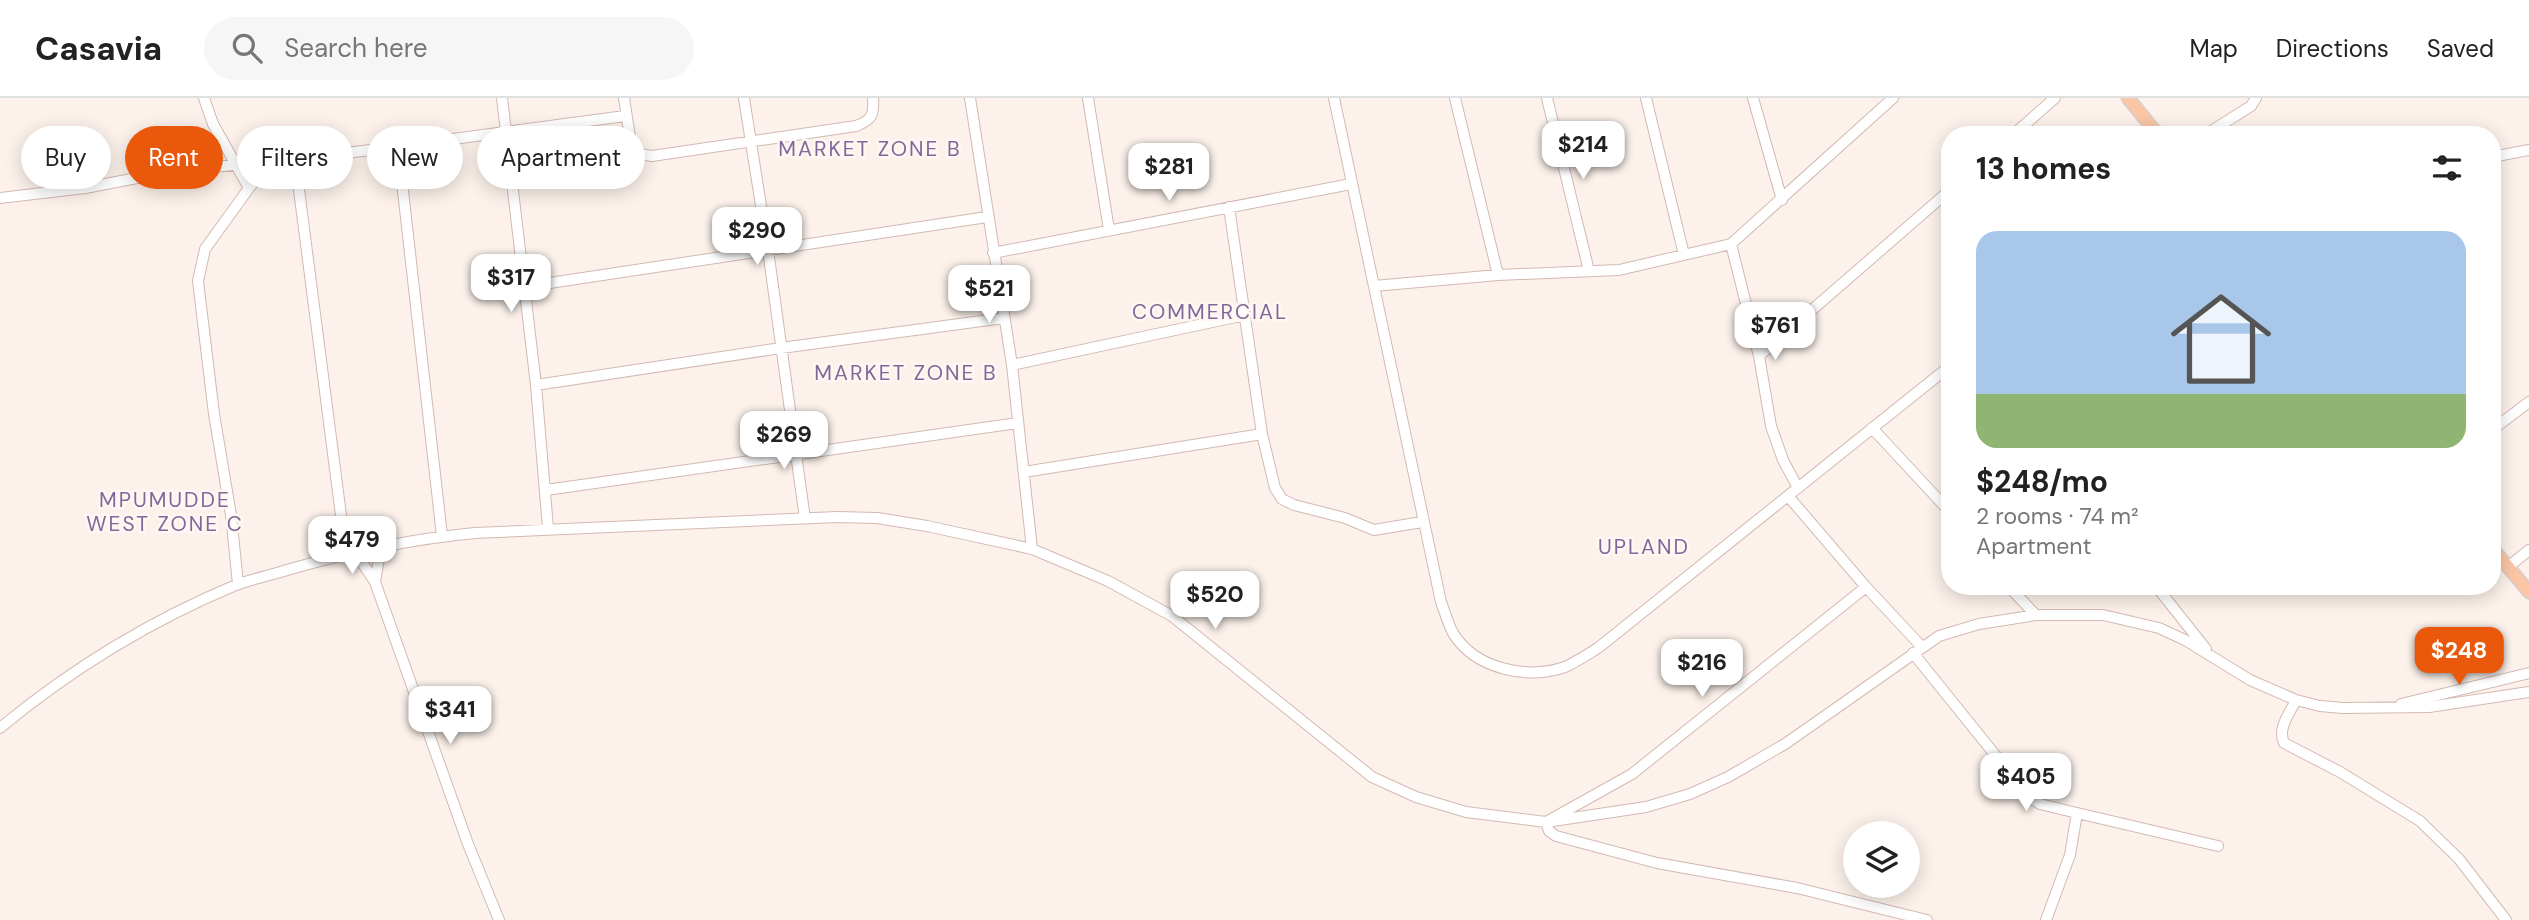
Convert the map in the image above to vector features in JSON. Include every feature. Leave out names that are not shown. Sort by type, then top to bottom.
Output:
[{"type":"main road","points":[[2128,98],[2151,126]]},
{"type":"main road","points":[[2501,559],[2529,592]]},
{"type":"street","points":[[0,198],[85,188],[168,172],[237,164],[213,124],[204,98]]},
{"type":"street","points":[[502,98],[505,126]]},
{"type":"street","points":[[624,98],[631,144],[640,153],[652,156],[856,126],[868,122],[874,114],[873,98]]},
{"type":"street","points":[[744,98],[805,519]]},
{"type":"street","points":[[970,98],[1012,365],[1032,549]]},
{"type":"street","points":[[1088,98],[1109,230]]},
{"type":"street","points":[[1334,98],[1441,602],[1454,634],[1475,656],[1502,668],[1533,674],[1566,666],[1598,648],[1941,373]]},
{"type":"street","points":[[1455,98],[1498,275]]},
{"type":"street","points":[[1547,98],[1589,271]]},
{"type":"street","points":[[1646,98],[1684,255]]},
{"type":"street","points":[[1754,98],[1782,200]]},
{"type":"street","points":[[1374,286],[1498,275],[1619,270],[1731,244],[1893,98]]},
{"type":"street","points":[[2023,126],[2055,98]]},
{"type":"street","points":[[2219,126],[2251,106],[2256,98]]},
{"type":"street","points":[[546,126],[625,116]]},
{"type":"street","points":[[2501,155],[2529,150]]},
{"type":"street","points":[[993,253],[1351,184]]},
{"type":"street","points":[[238,584],[198,281],[205,249],[248,189]]},
{"type":"street","points":[[299,189],[350,553],[375,582],[468,844],[499,920]]},
{"type":"street","points":[[403,189],[442,536]]},
{"type":"street","points":[[512,189],[536,385],[548,528]]},
{"type":"street","points":[[1759,356],[1941,198]]},
{"type":"street","points":[[1229,207],[1262,434],[1275,488],[1282,499],[1294,505],[1374,530],[1422,522]]},
{"type":"street","points":[[523,287],[987,217]]},
{"type":"street","points":[[1731,244],[1759,356],[1776,444],[1798,488]]},
{"type":"street","points":[[1012,365],[1245,315]]},
{"type":"street","points":[[536,385],[1004,318]]},
{"type":"street","points":[[2501,423],[2529,401]]},
{"type":"street","points":[[546,491],[1018,423]]},
{"type":"street","points":[[1872,428],[1941,502]]},
{"type":"street","points":[[1024,472],[1262,434]]},
{"type":"street","points":[[1788,496],[1917,649],[2029,797],[2040,804],[2218,846]]},
{"type":"street","points":[[0,728],[106,652],[158,623],[238,584],[350,553],[442,536],[548,528],[805,519],[877,518],[1032,549],[1108,581],[1172,616],[1372,777],[1416,797],[1466,812],[1546,822],[1646,807],[1690,794],[1728,777],[1812,727],[1917,649],[1939,636],[1956,629],[2036,615],[2103,615],[2159,628],[2210,654],[2250,680],[2296,700],[2320,706],[2429,707],[2529,692]]},
{"type":"street","points":[[375,582],[382,547]]},
{"type":"street","points":[[2508,567],[2529,550]]},
{"type":"street","points":[[1546,822],[1632,774],[1866,587]]},
{"type":"street","points":[[2017,595],[2036,615]]},
{"type":"street","points":[[2163,595],[2210,654]]},
{"type":"street","points":[[2390,708],[2428,696],[2529,673]]},
{"type":"street","points":[[2296,700],[2282,730],[2284,743],[2340,772],[2420,821],[2459,859],[2506,920]]},
{"type":"street","points":[[0,710],[9,720]]},
{"type":"street","points":[[2046,920],[2070,855],[2077,813]]},
{"type":"street","points":[[1546,822],[1549,831],[1556,836],[1631,857],[1797,888],[1927,920]]},
{"type":"district","name":"MARKET ZONE B","points":[[870,149]]},
{"type":"district","name":"COMMERCIAL","points":[[1210,312]]},
{"type":"district","name":"MARKET ZONE B","points":[[906,373]]},
{"type":"district","name":"MPUMUDDE WEST ZONE C","points":[[165,512]]},
{"type":"district","name":"UPLAND","points":[[1644,547]]}]
